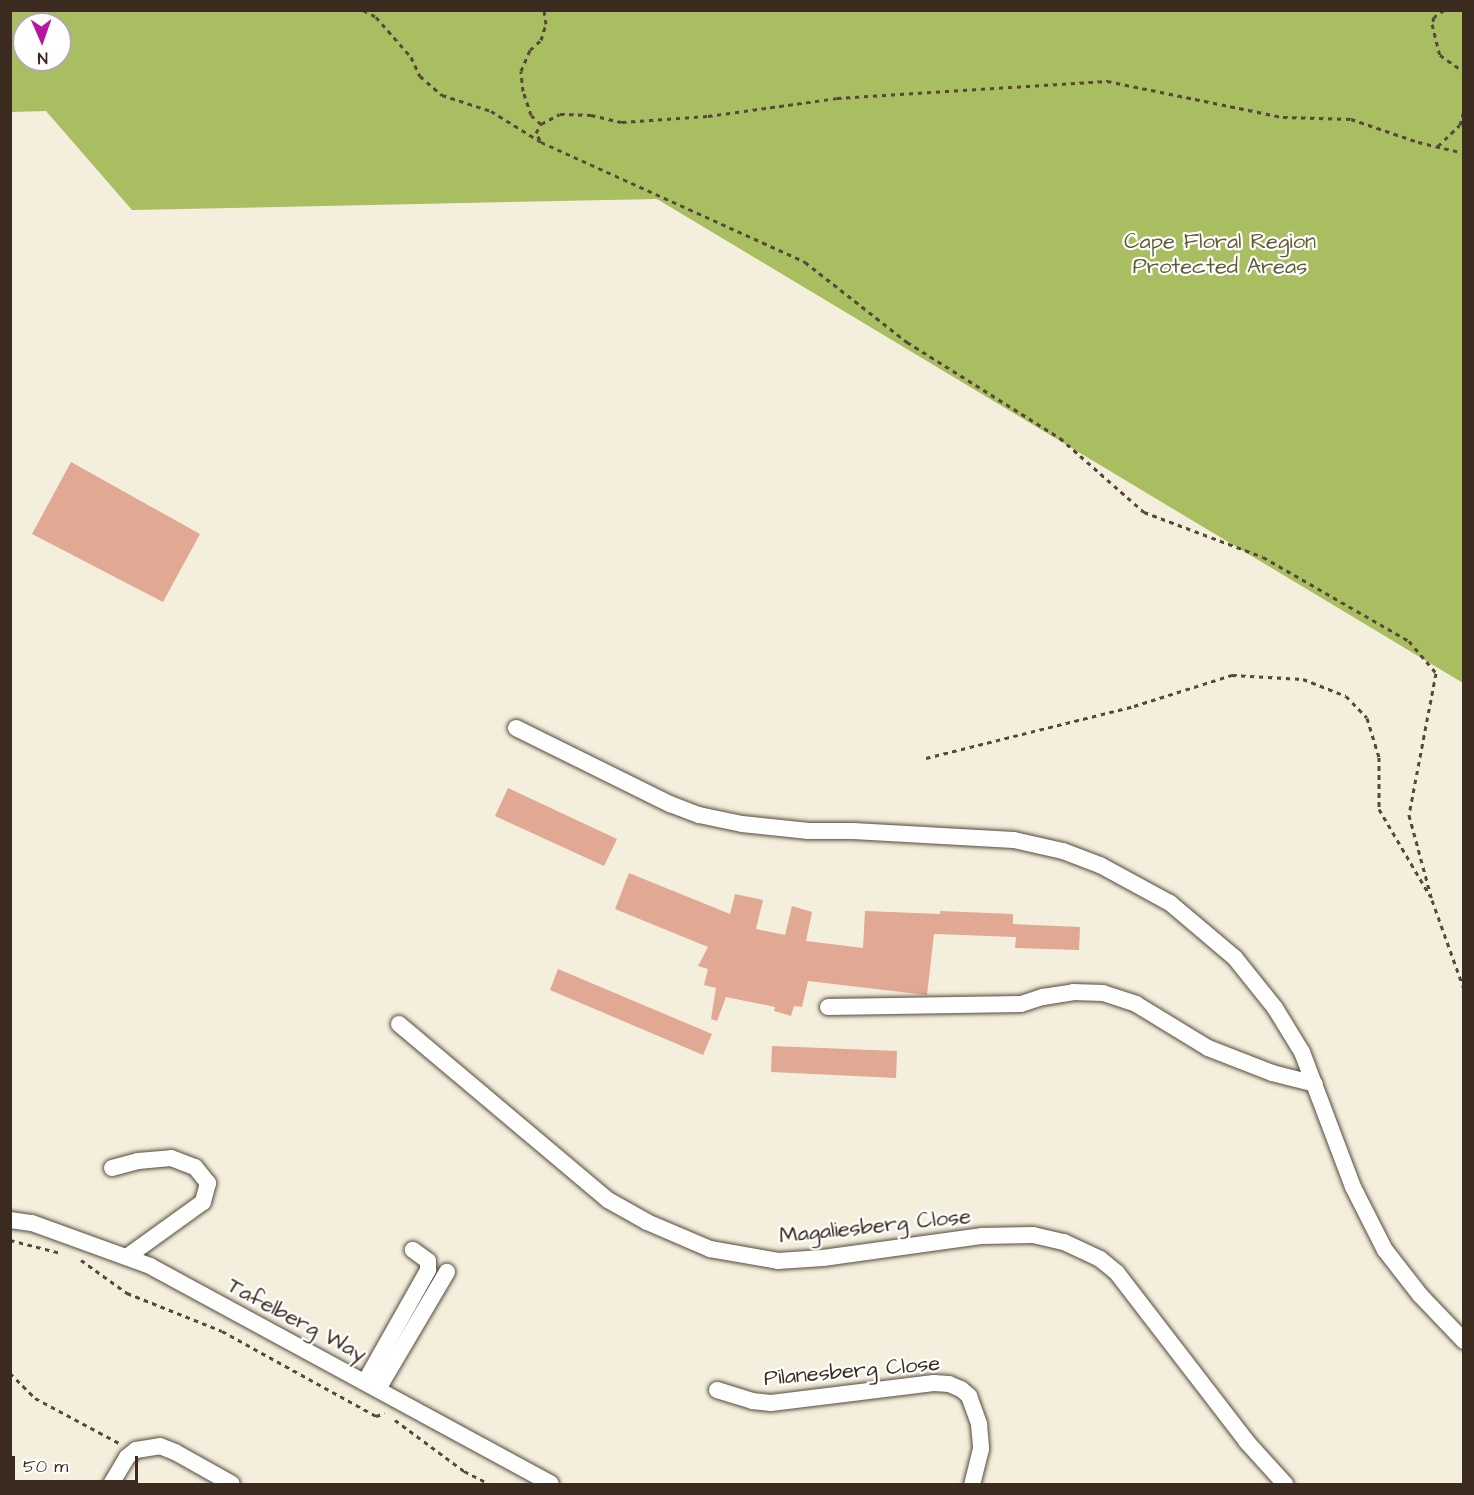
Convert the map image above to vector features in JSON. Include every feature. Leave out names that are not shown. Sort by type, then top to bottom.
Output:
[{"type":"street","points":[[516,728],[670,804],[699,815],[742,824],[809,831],[853,831],[1014,840],[1063,852],[1100,865],[1170,903],[1235,958],[1275,1008],[1302,1052],[1353,1187],[1385,1250],[1420,1295],[1464,1341]]},
{"type":"street","points":[[828,1007],[1021,1004],[1043,997],[1073,992],[1103,993],[1136,1004],[1208,1048],[1272,1073],[1315,1084]]},
{"type":"street","name":"Magaliesberg Close","points":[[399,1024],[608,1200],[647,1222],[710,1249],[778,1261],[982,1236],[1033,1235],[1073,1245],[1100,1259],[1117,1273],[1247,1442],[1285,1485]]},
{"type":"street","points":[[112,1168],[138,1161],[171,1158],[195,1167],[208,1183],[203,1202],[123,1255]]},
{"type":"street","name":"Tafelberg Way","points":[[10,1220],[32,1223],[75,1247],[123,1255],[371,1385],[551,1485]]},
{"type":"street","points":[[371,1385],[428,1270],[428,1261],[413,1250]]},
{"type":"street","points":[[371,1385],[447,1272]]},
{"type":"street","name":"Pilanesberg Close","points":[[717,1390],[752,1401],[771,1403],[934,1383],[949,1384],[961,1389],[969,1396],[979,1424],[981,1449],[972,1485]]},
{"type":"street","points":[[111,1485],[127,1457],[136,1450],[160,1446],[175,1452],[232,1485]]},
{"type":"path","points":[[363,10],[376,17],[411,57],[420,76],[442,95],[491,111],[541,142],[805,262],[908,342],[1060,438],[1144,512],[1263,557],[1409,641],[1436,673],[1409,815],[1432,900],[1464,989]]},
{"type":"path","points":[[541,124],[531,115],[523,91],[521,71],[530,50],[541,40],[546,24],[544,10]]},
{"type":"path","points":[[1444,10],[1434,17],[1432,24],[1440,55],[1464,72]]},
{"type":"path","points":[[541,142],[536,133],[541,124],[560,114],[591,115],[622,122],[708,116],[837,98],[1107,81],[1283,117],[1351,119],[1437,147],[1464,153]]},
{"type":"path","points":[[1437,147],[1460,125],[1464,110]]},
{"type":"path","points":[[926,758],[1134,706],[1232,675],[1303,679],[1346,696],[1367,718],[1379,757],[1379,809],[1432,900]]},
{"type":"path","points":[[10,1240],[65,1253]]},
{"type":"path","points":[[75,1247],[127,1293],[222,1331],[376,1416],[385,1413],[429,1443],[464,1471],[489,1485]]},
{"type":"path","points":[[10,1373],[35,1398],[136,1450]]},
{"type":"green space","name":"Cape Floral Region Protected Areas","points":[[10,11],[1463,11],[1463,683],[657,199],[132,210],[46,111],[11,112]]},
{"type":"building","points":[[71,462],[200,534],[163,602],[32,534]]},
{"type":"building","points":[[508,788],[617,839],[604,866],[495,816]]},
{"type":"building","points":[[629,873],[730,914],[735,894],[763,900],[756,929],[785,935],[792,906],[812,912],[806,941],[863,948],[865,911],[940,914],[940,911],[1013,914],[1013,924],[1080,927],[1079,950],[1015,948],[1016,937],[934,934],[927,995],[808,981],[802,1007],[794,1006],[791,1016],[774,1011],[775,1007],[726,997],[717,1021],[711,1019],[716,988],[704,985],[708,969],[698,966],[708,947],[615,909]]},
{"type":"building","points":[[558,969],[712,1034],[703,1055],[550,990]]},
{"type":"building","points":[[772,1046],[897,1051],[896,1078],[771,1072]]}]
